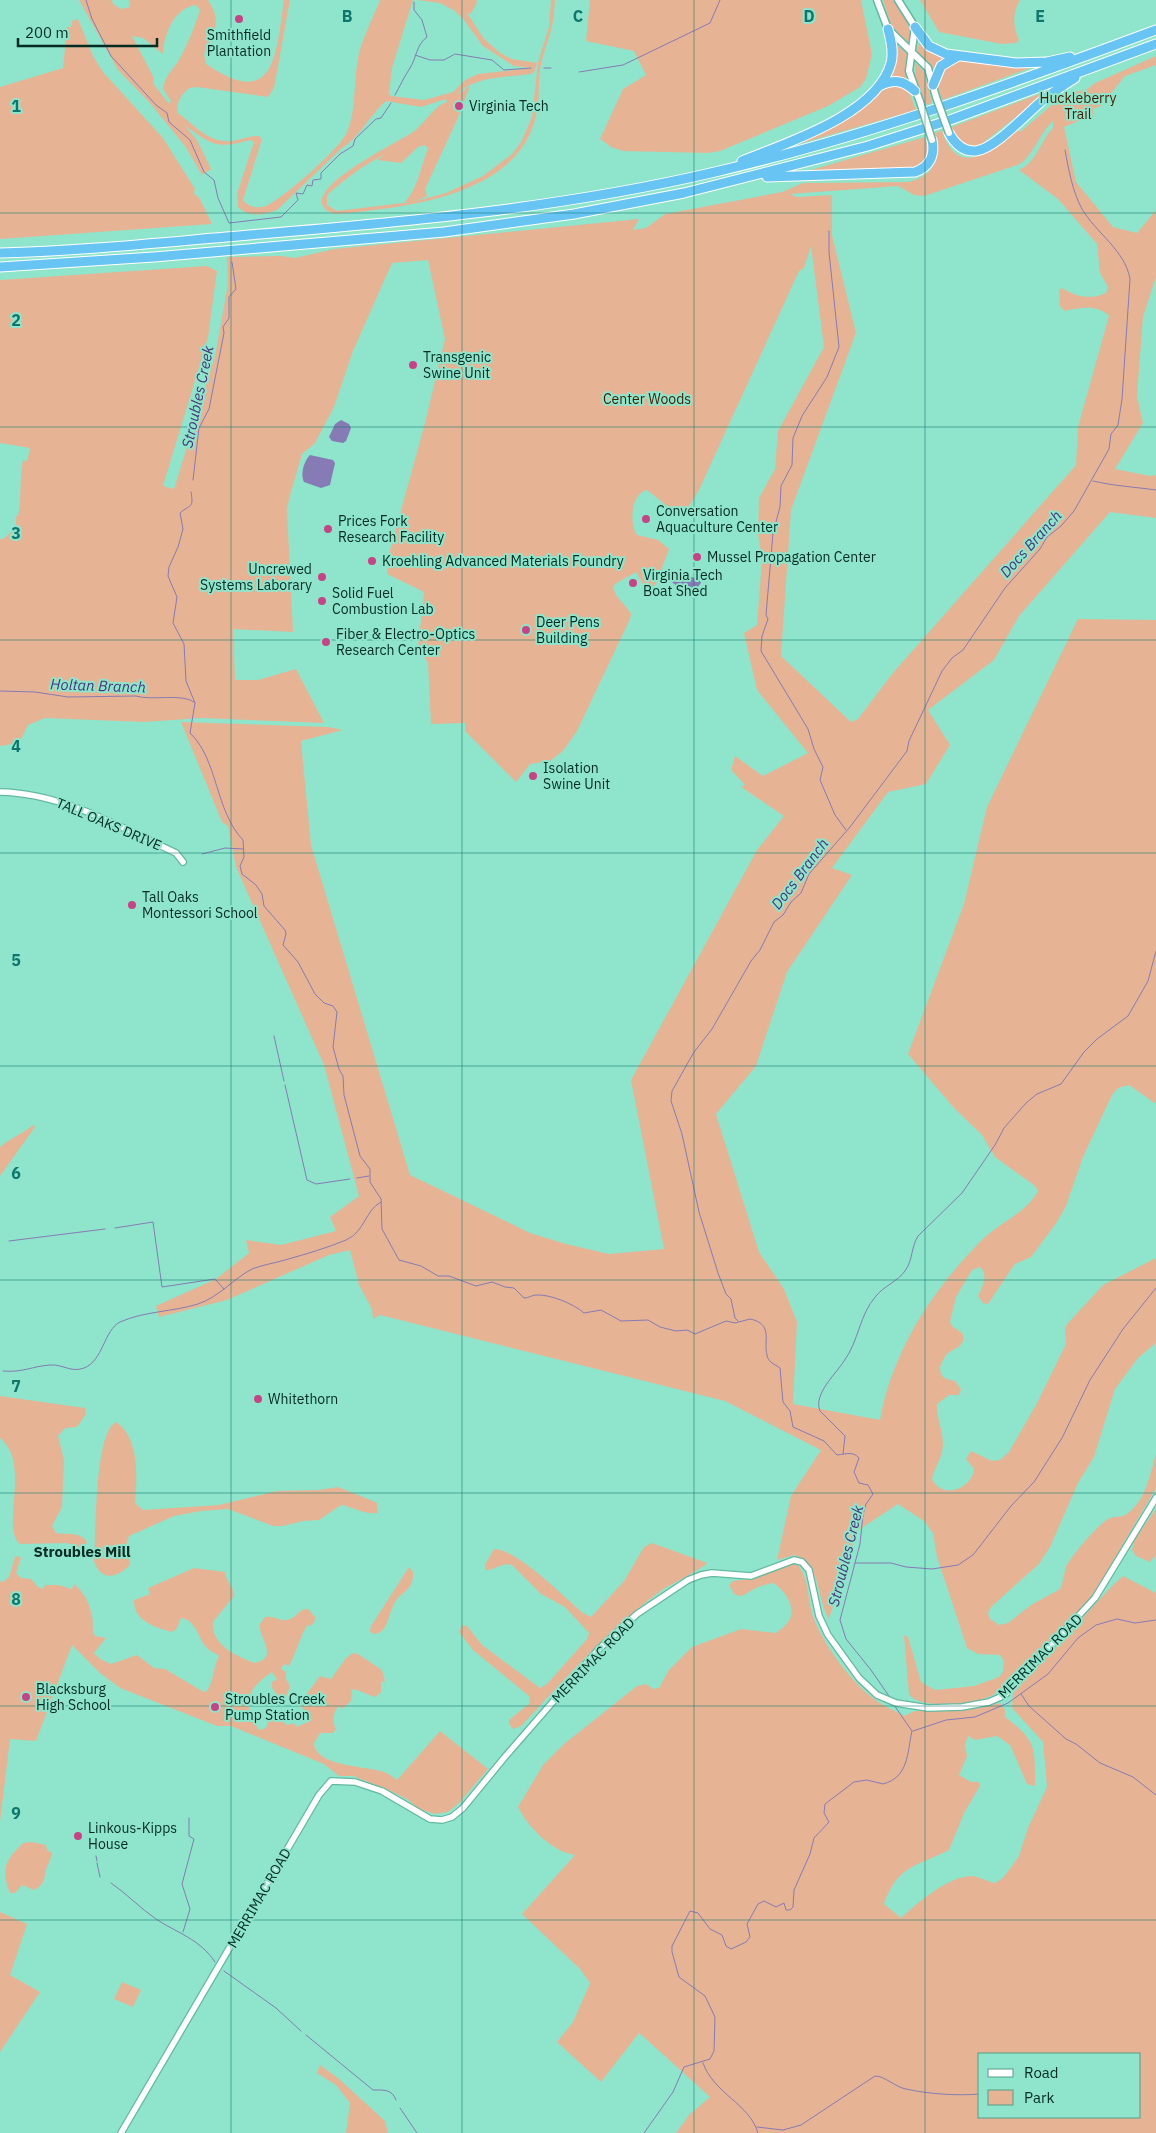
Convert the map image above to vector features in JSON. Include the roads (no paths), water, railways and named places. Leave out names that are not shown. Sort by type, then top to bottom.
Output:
[{"type":"highway","points":[[915,27],[929,46],[940,52],[995,62],[1031,63],[1103,50]]},
{"type":"highway","points":[[714,172],[833,121],[856,106],[877,87],[891,61],[892,49],[888,29]]},
{"type":"highway","points":[[0,253],[360,226],[474,213],[610,194],[714,172],[802,150],[949,106],[1156,30]]},
{"type":"highway","points":[[0,267],[163,256],[484,227],[574,214],[754,177],[868,146],[950,120],[1156,44]]},
{"type":"highway","points":[[933,85],[940,66],[958,56]]},
{"type":"highway","points":[[949,133],[955,143],[964,149],[975,151],[988,147],[1045,99],[1088,70]]},
{"type":"highway","points":[[877,87],[896,81],[905,83],[915,91]]},
{"type":"highway","points":[[754,177],[915,172],[924,168],[931,158],[932,140]]},
{"type":"main road","points":[[877,0],[888,29],[928,68],[949,133]]},
{"type":"main road","points":[[898,0],[915,27],[909,72],[932,140]]},
{"type":"street","name":"TALL OAKS DRIVE","points":[[0,792],[38,796],[77,808],[176,853],[183,862]]},
{"type":"street","name":"MERRIMAC ROAD","points":[[121,2133],[319,1795],[331,1781],[356,1782],[382,1791],[430,1819],[442,1820],[452,1817],[463,1808],[510,1750],[598,1650],[637,1614],[688,1580],[701,1575],[712,1573],[751,1576],[794,1560],[802,1562],[808,1570],[819,1616],[828,1635],[858,1678],[877,1695],[896,1703],[928,1708],[962,1707],[989,1702],[1004,1695],[1095,1598],[1156,1498]]},
{"type":"waterway","name":"Stroubles Creek","points":[[86,0],[92,19],[111,56],[156,105],[167,113],[169,122],[190,140],[204,172],[214,180],[218,198],[229,223],[281,217],[298,200],[296,193],[303,194],[307,185],[312,186],[313,180],[321,179],[321,173],[340,154],[353,146],[355,139],[376,119],[381,118],[391,103]]},
{"type":"waterway","points":[[579,72],[623,65],[710,23],[720,0]]},
{"type":"waterway","points":[[395,95],[419,47],[427,37],[422,20],[414,10],[414,2]]},
{"type":"waterway","points":[[415,55],[430,60],[444,60],[455,54],[492,60],[504,70],[531,68]]},
{"type":"waterway","points":[[544,68],[551,68]]},
{"type":"waterway","name":"Docs Branch","points":[[738,1321],[735,1318],[731,1299],[726,1294],[718,1273],[699,1212],[682,1134],[671,1101],[672,1091],[694,1052],[712,1029],[751,961],[760,950],[774,922],[783,915],[791,902],[801,893],[809,874],[850,827],[907,751],[909,741],[942,671],[952,658],[963,650],[1005,588],[1040,549],[1047,537],[1061,526],[1074,511],[1109,449],[1111,434],[1118,425],[1122,399],[1130,279],[1127,269],[1116,250],[1082,209],[1073,188],[1065,150]]},
{"type":"waterway","points":[[829,231],[829,252],[839,347],[827,377],[802,416],[793,438],[792,465],[781,486],[780,507],[773,533],[766,615],[768,619],[762,636],[761,651],[808,729],[814,749],[823,767],[820,780],[835,815],[846,830]]},
{"type":"waterway","name":"Stroubles Creek","points":[[193,480],[199,428],[209,409],[224,333],[223,327],[229,318],[229,297],[236,289],[232,262]]},
{"type":"waterway","points":[[1093,481],[1156,490]]},
{"type":"waterway","name":"Stroubles Creek","points":[[191,492],[191,504],[180,513],[183,529],[178,547],[169,567],[168,576],[177,597],[173,623],[184,644],[186,681],[195,703],[190,733],[206,757],[227,815],[243,840],[244,857],[240,866],[242,874],[256,885],[262,894],[264,906],[285,930],[286,934],[283,945],[298,962],[315,994],[324,1003],[333,1006],[337,1012],[333,1047],[343,1076],[344,1095],[360,1156],[370,1169],[370,1182],[381,1199],[382,1229],[399,1260],[421,1266],[438,1276],[449,1276],[476,1286],[492,1282],[514,1288],[524,1298],[536,1295],[548,1296],[568,1303],[584,1313],[601,1310],[621,1321],[648,1320],[660,1327],[676,1331],[687,1330],[695,1334],[726,1321],[735,1323],[750,1319],[762,1325],[766,1334],[768,1358],[770,1362],[780,1368],[783,1402],[790,1411],[793,1427],[824,1441],[837,1455],[854,1454],[857,1456],[859,1458],[854,1472],[859,1483],[868,1485],[873,1494],[866,1504],[863,1515],[860,1544],[840,1620],[846,1639],[891,1699]]},
{"type":"waterway","name":"Holtan Branch","points":[[0,691],[35,692],[68,697],[175,697],[189,699],[194,702]]},
{"type":"waterway","points":[[202,854],[225,848],[243,849]]},
{"type":"waterway","points":[[843,1454],[845,1436],[820,1411],[820,1398],[822,1391],[849,1353],[870,1303],[879,1292],[899,1278],[905,1271],[918,1236],[962,1193],[995,1145],[1004,1128],[1026,1103],[1037,1094],[1061,1084],[1084,1052],[1097,1039],[1128,1016],[1148,981],[1156,951]]},
{"type":"waterway","points":[[274,1036],[284,1081]]},
{"type":"waterway","points":[[285,1085],[307,1180],[316,1184],[350,1179]]},
{"type":"waterway","points":[[357,1178],[369,1176]]},
{"type":"waterway","points":[[3,1371],[16,1371],[50,1365],[75,1370],[84,1368],[95,1359],[110,1332],[120,1322],[129,1318],[198,1304],[213,1297],[252,1269],[309,1253],[346,1240],[357,1232],[371,1210],[381,1202]]},
{"type":"waterway","points":[[115,1228],[153,1222],[162,1287],[215,1279],[224,1289]]},
{"type":"waterway","points":[[9,1241],[105,1229]]},
{"type":"waterway","points":[[855,1563],[891,1563],[906,1567],[932,1569],[958,1565],[973,1555],[1011,1506],[1034,1482],[1062,1438],[1090,1380],[1123,1329],[1156,1288]]},
{"type":"waterway","points":[[913,1731],[946,1720],[975,1717],[1008,1703],[1048,1674],[1078,1638],[1096,1625],[1117,1619],[1135,1623],[1156,1620]]},
{"type":"waterway","points":[[1021,1694],[1029,1706],[1066,1739],[1076,1744],[1100,1763],[1133,1777],[1156,1795]]},
{"type":"waterway","name":"Stroubles Creek","points":[[644,2133],[673,2092],[684,2067],[710,2059],[714,2051],[715,2017],[705,1996],[679,1977],[672,1952],[672,1946],[690,1911],[698,1913],[710,1929],[722,1935],[726,1946],[731,1949],[746,1942],[750,1937],[747,1924],[758,1904],[764,1901],[776,1907],[784,1903],[786,1910],[790,1910],[793,1907],[794,1890],[810,1854],[814,1838],[829,1822],[824,1813],[825,1804],[854,1782],[867,1780],[883,1784],[892,1781],[902,1770],[912,1731],[894,1705]]},
{"type":"waterway","points":[[183,1932],[190,1909],[182,1884],[194,1839],[189,1836],[189,1818]]},
{"type":"waterway","points":[[96,1856],[97,1861]]},
{"type":"waterway","points":[[97,1863],[100,1877]]},
{"type":"waterway","points":[[111,1883],[156,1919],[195,1942],[215,1962]]},
{"type":"waterway","points":[[224,1971],[276,2008],[301,2031]]},
{"type":"waterway","points":[[306,2035],[373,2090],[390,2092],[396,2100]]},
{"type":"waterway","points":[[703,2063],[715,2083],[748,2114],[758,2133]]},
{"type":"waterway","points":[[757,2127],[783,2130],[801,2125],[875,2076],[879,2076],[902,2088],[915,2091],[953,2095],[978,2094]]},
{"type":"waterway","points":[[400,2108],[417,2133]]},
{"type":"place","name":"Smithfield Plantation","points":[[239,19]]},
{"type":"place","name":"Virginia Tech","points":[[459,106]]},
{"type":"place","name":"Transgenic Swine Unit","points":[[413,365]]},
{"type":"place","name":"Conversation Aquaculture Center","points":[[646,519]]},
{"type":"place","name":"Prices Fork Research Facility","points":[[328,529]]},
{"type":"place","name":"Mussel Propagation Center","points":[[697,557]]},
{"type":"place","name":"Kroehling Advanced Materials Foundry","points":[[372,561]]},
{"type":"place","name":"Uncrewed Systems Laborary","points":[[322,577]]},
{"type":"place","name":"Virginia Tech Boat Shed","points":[[633,583]]},
{"type":"place","name":"Solid Fuel Combustion Lab","points":[[322,601]]},
{"type":"place","name":"Deer Pens Building","points":[[526,630]]},
{"type":"place","name":"Fiber & Electro-Optics Research Center","points":[[326,642]]},
{"type":"place","name":"Isolation Swine Unit","points":[[533,776]]},
{"type":"place","name":"Tall Oaks Montessori School","points":[[132,905]]},
{"type":"place","name":"Whitethorn","points":[[258,1399]]},
{"type":"place","name":"Blacksburg High School","points":[[26,1697]]},
{"type":"place","name":"Stroubles Creek Pump Station","points":[[215,1707]]},
{"type":"place","name":"Linkous-Kipps House","points":[[78,1836]]},
{"type":"district","name":"Stroubles Mill","points":[[82,1552]]},
{"type":"park label","name":"Huckleberry Trail","points":[[1078,106]]},
{"type":"park label","name":"Center Woods","points":[[647,399]]}]
